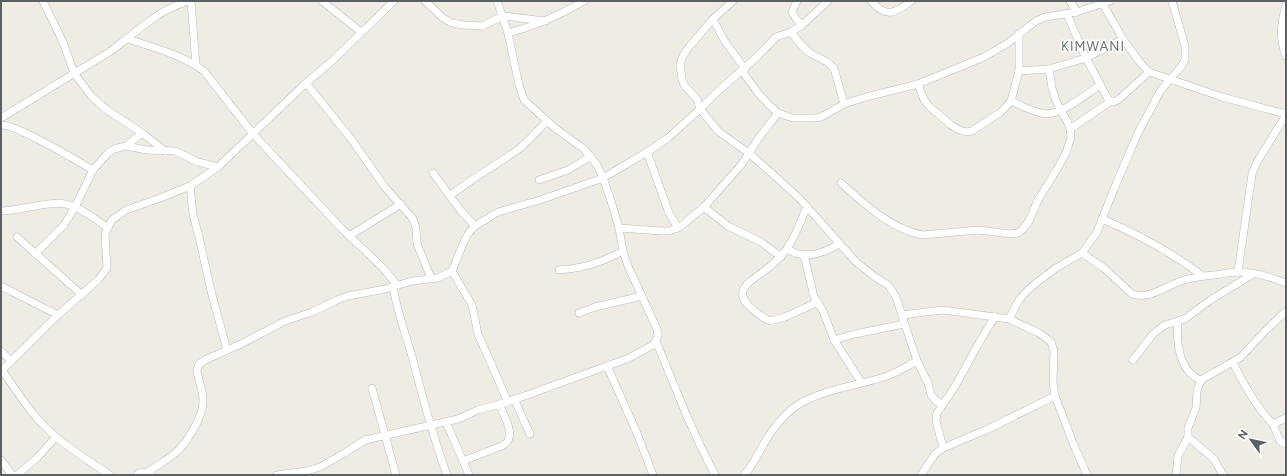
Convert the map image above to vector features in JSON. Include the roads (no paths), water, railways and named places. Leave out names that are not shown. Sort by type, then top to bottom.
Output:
[{"type":"street","points":[[43,1],[63,42],[74,73],[92,96],[107,110],[142,133],[165,151]]},
{"type":"street","points":[[1,118],[128,39],[154,17],[178,4],[190,1],[196,65]]},
{"type":"street","points":[[322,1],[361,32]]},
{"type":"street","points":[[110,475],[56,437],[29,408],[1,370],[58,315],[98,280],[107,268],[104,241],[107,227],[112,220],[126,210],[190,186],[218,167],[394,1]]},
{"type":"street","points":[[425,1],[443,18],[452,23],[463,25],[482,26],[503,16],[545,21]]},
{"type":"street","points":[[277,475],[307,471],[320,467],[366,440],[446,422],[511,401],[607,366],[649,347],[656,341],[658,336],[657,329],[623,251],[619,228],[603,178],[591,156],[584,149],[547,121],[524,100],[508,33],[498,1]]},
{"type":"street","points":[[508,33],[545,21],[584,1]]},
{"type":"street","points":[[733,1],[713,19],[683,56],[680,64],[682,79],[697,99],[700,109],[720,132],[750,154],[776,177],[807,207],[856,262],[890,287],[896,297],[917,361],[928,383],[931,395],[936,401],[942,404]]},
{"type":"street","points":[[797,1],[792,12],[802,25]]},
{"type":"street","points":[[137,475],[139,473],[150,473],[174,454],[191,434],[202,409],[203,400],[198,378],[198,367],[205,360],[280,323],[312,312],[337,300],[395,286],[412,280],[438,278],[452,271],[468,234],[475,226],[496,213],[540,200],[603,178],[647,152],[668,138],[716,93],[744,70],[776,37],[791,32],[802,25],[828,1]]},
{"type":"street","points":[[871,1],[881,11],[889,12],[899,9],[911,1]]},
{"type":"street","points":[[1070,1],[1077,12]]},
{"type":"street","points":[[1009,319],[1019,300],[1036,283],[1056,268],[1082,253],[1097,232],[1138,133],[1161,90],[1181,67],[1185,60],[1185,46],[1172,1]]},
{"type":"street","points":[[713,19],[724,40],[764,100],[778,112],[793,118],[814,118],[821,117],[844,104],[918,84],[984,57],[1008,43],[1036,21],[1045,17],[1077,12],[1107,2],[1123,39],[1148,72],[1222,97],[1286,115],[1260,157],[1252,174],[1238,272]]},
{"type":"street","points":[[1286,5],[1280,32],[1286,54]]},
{"type":"street","points":[[1068,14],[1086,58],[1093,68],[1108,99],[1111,101]]},
{"type":"street","points":[[791,32],[802,46],[834,68],[844,104]]},
{"type":"street","points":[[918,84],[924,100],[930,107],[951,125],[966,132],[972,132],[1001,112],[1011,101],[1019,71],[1019,34]]},
{"type":"street","points":[[128,39],[175,55],[196,65],[204,71],[253,134],[349,236],[382,268],[395,286],[397,308],[430,426],[446,475]]},
{"type":"street","points":[[1019,71],[1049,69],[1086,58],[1123,39]]},
{"type":"street","points":[[841,183],[893,224],[914,233],[922,235],[979,230],[1010,234],[1018,233],[1029,221],[1038,200],[1066,153],[1070,143],[1070,130],[1062,110],[1056,101],[1049,69]]},
{"type":"street","points":[[1070,130],[1111,101],[1118,100],[1148,72]]},
{"type":"street","points":[[306,83],[352,140],[384,186],[413,219],[416,228],[417,244],[431,278]]},
{"type":"street","points":[[1011,101],[1032,110],[1047,114],[1062,110],[1100,85]]},
{"type":"street","points":[[619,228],[669,231],[678,228],[704,207],[735,174],[778,112]]},
{"type":"street","points":[[450,196],[474,178],[520,148],[547,121]]},
{"type":"street","points":[[1,125],[14,128],[73,158],[93,170]]},
{"type":"street","points":[[126,146],[142,133]]},
{"type":"street","points":[[35,254],[64,225],[75,207],[93,170],[108,153],[114,149],[126,146],[147,150],[175,151],[198,162],[218,167]]},
{"type":"street","points":[[647,152],[669,213],[678,228]]},
{"type":"street","points":[[539,180],[568,170],[591,156]]},
{"type":"street","points":[[433,172],[450,196],[475,226]]},
{"type":"street","points":[[190,186],[192,214],[227,350]]},
{"type":"street","points":[[1,211],[53,204],[64,204],[75,207],[107,227]]},
{"type":"street","points":[[349,236],[401,204]]},
{"type":"street","points":[[704,207],[728,226],[761,242],[781,257]]},
{"type":"street","points":[[807,207],[787,249],[781,257],[746,284],[742,294],[747,304],[770,321],[785,317],[818,302]]},
{"type":"street","points":[[1102,219],[1124,228],[1162,248],[1203,276]]},
{"type":"street","points":[[16,237],[82,294]]},
{"type":"street","points":[[787,249],[797,254],[819,254],[839,244]]},
{"type":"street","points":[[559,270],[602,262],[623,251]]},
{"type":"street","points":[[1082,253],[1104,268],[1132,294],[1138,296],[1148,294],[1184,280],[1238,272],[1253,273],[1286,283]]},
{"type":"street","points":[[804,255],[812,292],[826,317],[834,340],[861,382]]},
{"type":"street","points":[[452,271],[472,305],[478,334],[511,401],[530,434]]},
{"type":"street","points":[[1133,360],[1154,334],[1165,325],[1186,318],[1212,299],[1253,273]]},
{"type":"street","points":[[1,286],[58,315]]},
{"type":"street","points":[[579,314],[595,307],[642,296]]},
{"type":"street","points":[[902,315],[942,310],[995,316],[1009,319],[1039,333],[1051,342],[1054,351],[1053,383],[1055,396],[1086,475]]},
{"type":"street","points":[[1176,475],[1178,456],[1188,438],[1188,428],[1196,408],[1198,386],[1201,380],[1233,363],[1248,351],[1258,338],[1286,311]]},
{"type":"street","points":[[943,448],[936,421],[937,413],[954,388],[995,316]]},
{"type":"street","points":[[1178,321],[1177,334],[1185,366],[1192,376],[1201,380]]},
{"type":"street","points":[[834,340],[904,324]]},
{"type":"street","points":[[656,341],[686,414],[715,475]]},
{"type":"street","points":[[1,351],[11,361]]},
{"type":"street","points":[[744,475],[754,462],[770,433],[785,415],[802,402],[861,382],[888,376],[917,361]]},
{"type":"street","points":[[1233,363],[1251,395],[1273,424],[1278,438],[1286,444]]},
{"type":"street","points":[[607,366],[637,433],[653,475]]},
{"type":"street","points":[[372,388],[396,475]]},
{"type":"street","points":[[921,475],[935,454],[943,448],[988,429],[1055,396]]},
{"type":"street","points":[[463,462],[504,445],[509,441],[509,429],[499,404]]},
{"type":"street","points":[[1273,424],[1286,418]]},
{"type":"street","points":[[446,422],[469,475]]},
{"type":"street","points":[[17,475],[37,458],[56,437]]},
{"type":"street","points":[[1188,438],[1214,459],[1223,475]]},
{"type":"street","points":[[1,460],[12,475]]},
{"type":"district","name":"KIMWANI","points":[[1093,46]]}]
